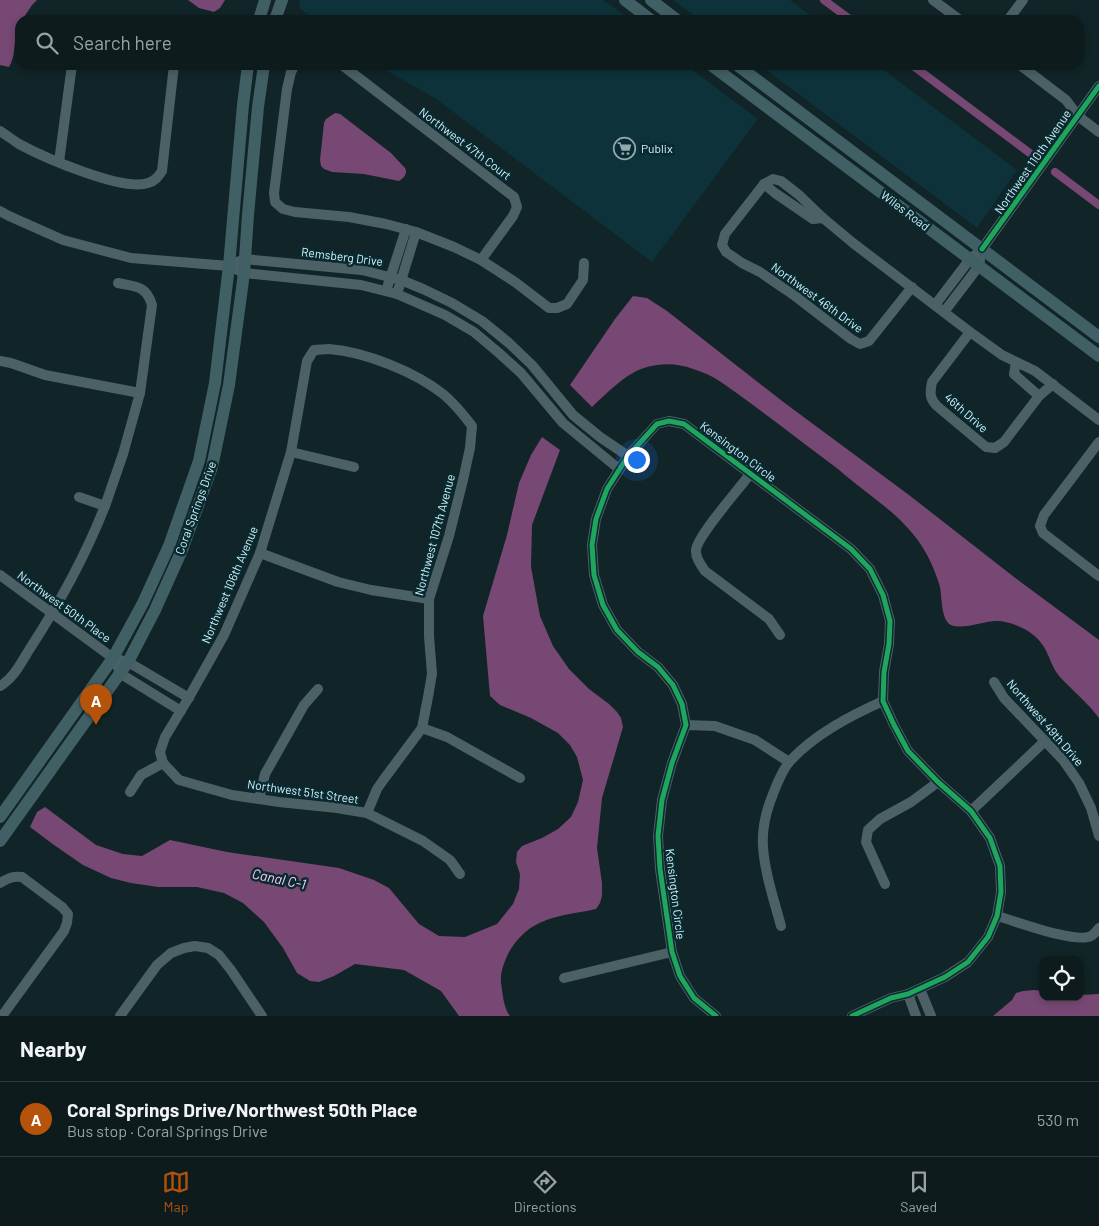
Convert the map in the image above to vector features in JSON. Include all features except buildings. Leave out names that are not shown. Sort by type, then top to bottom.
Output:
[{"type":"main road","points":[[260,15],[265,0]]},
{"type":"main road","points":[[277,15],[282,0]]},
{"type":"main road","points":[[624,0],[644,15]]},
{"type":"main road","points":[[651,0],[670,15]]},
{"type":"main road","name":"Coral Springs Drive","points":[[0,817],[113,658],[143,603],[169,546],[199,461],[215,383],[229,266],[247,70]]},
{"type":"main road","name":"Coral Springs Drive","points":[[0,841],[128,662],[156,610],[182,550],[212,467],[229,385],[244,273],[257,117],[263,70]]},
{"type":"main road","name":"Wiles Road","points":[[718,70],[1099,356]]},
{"type":"main road","name":"Wiles Road","points":[[744,70],[1099,337]]},
{"type":"street","points":[[933,0],[953,15]]},
{"type":"street","points":[[1012,15],[1023,0]]},
{"type":"street","points":[[59,162],[71,70]]},
{"type":"street","points":[[0,131],[19,144],[87,174],[126,184],[146,184],[156,180],[162,171],[173,70]]},
{"type":"street","points":[[292,70],[286,89],[274,193],[275,202],[283,209],[295,212],[349,217],[386,224],[454,247],[481,260],[515,282],[549,308],[557,308],[567,304],[583,280],[584,263]]},
{"type":"street","name":"Northwest 47th Court","points":[[349,70],[514,197],[517,207],[513,216],[481,260]]},
{"type":"street","points":[[1027,70],[1066,100],[1078,116],[1099,132]]},
{"type":"street","name":"Northwest 110th Avenue","points":[[974,262],[1099,86]]},
{"type":"street","name":"Northwest 46th Drive","points":[[764,184],[813,219],[823,218],[912,287],[869,341],[860,344],[851,340],[795,296],[726,252],[722,244],[725,234],[764,184]]},
{"type":"street","name":"Remsberg Drive","points":[[0,211],[63,240],[132,258],[229,266],[244,273],[361,284],[397,294],[445,315],[474,332],[520,373],[563,423],[619,469]]},
{"type":"street","points":[[386,291],[390,276],[411,231]]},
{"type":"street","points":[[397,294],[411,231]]},
{"type":"street","name":"Remsberg Drive","points":[[229,266],[244,259],[362,270],[401,280],[452,303],[482,321],[509,343],[532,365],[573,415],[600,437],[628,456]]},
{"type":"street","points":[[935,305],[974,262]]},
{"type":"street","points":[[944,312],[974,262]]},
{"type":"street","points":[[0,686],[11,678],[52,614],[92,538],[123,454],[140,393],[152,305],[148,295],[141,288],[118,283]]},
{"type":"street","points":[[912,287],[1002,355],[1035,371],[1099,420]]},
{"type":"street","name":"46th Drive","points":[[970,332],[932,382],[930,392],[936,406],[986,447],[995,448],[1004,442],[1039,396],[1052,384]]},
{"type":"street","name":"Northwest 106th Avenue","points":[[163,763],[160,752],[165,736],[189,698],[224,635],[260,553],[291,452],[307,360],[314,350],[328,349],[356,354],[387,363],[417,378],[442,394],[460,410],[472,426]]},
{"type":"street","points":[[0,361],[45,375],[140,393]]},
{"type":"street","points":[[1016,362],[1014,374],[1039,396]]},
{"type":"street","name":"Kensington Circle","points":[[716,1016],[694,998],[680,976],[672,952],[660,869],[658,836],[662,800],[672,763],[686,725],[682,704],[673,685],[658,667],[638,652],[617,630],[603,605],[594,575],[592,545],[596,519],[607,489],[628,456],[657,424],[669,421],[684,424],[851,549],[870,569],[883,595],[890,621],[889,644],[884,672],[883,701],[908,751],[938,782],[971,811],[990,838],[1000,866],[1001,892],[997,916],[988,937],[968,962],[945,977],[920,989],[891,998],[852,1016]]},
{"type":"street","name":"Northwest 107th Avenue","points":[[367,813],[384,778],[422,728],[432,674],[429,599],[449,536],[463,480],[470,448],[472,426]]},
{"type":"street","points":[[1099,442],[1044,515],[1040,526],[1043,533],[1099,576]]},
{"type":"street","points":[[291,452],[354,467]]},
{"type":"street","points":[[750,474],[701,538],[696,550],[699,562],[705,571],[769,619],[780,635]]},
{"type":"street","points":[[79,497],[105,506]]},
{"type":"street","points":[[260,553],[338,582],[370,590],[429,599]]},
{"type":"street","name":"Northwest 50th Place","points":[[0,575],[113,658],[128,662],[189,698]]},
{"type":"street","name":"Northwest 50th Place","points":[[113,658],[121,674]]},
{"type":"street","points":[[121,674],[181,710]]},
{"type":"street","name":"Northwest 49th Drive","points":[[994,682],[1004,698],[1062,760],[1079,783],[1091,808],[1099,836]]},
{"type":"street","points":[[259,799],[265,774],[304,705],[318,689]]},
{"type":"street","points":[[781,926],[768,876],[763,846],[766,816],[774,790],[789,762],[819,735],[883,701]]},
{"type":"street","points":[[686,725],[715,726],[755,740],[789,762]]},
{"type":"street","points":[[422,728],[447,737],[520,778]]},
{"type":"street","points":[[971,811],[1045,741]]},
{"type":"street","points":[[130,792],[141,775],[163,763]]},
{"type":"street","name":"Northwest 51st Street","points":[[163,763],[179,780],[232,795],[367,813],[423,841],[450,860],[460,874]]},
{"type":"street","points":[[885,884],[866,842],[868,830],[880,819],[911,802],[938,782]]},
{"type":"street","points":[[0,883],[14,876],[22,877],[68,914],[64,931],[2,1016]]},
{"type":"street","points":[[997,916],[1066,937],[1080,938],[1091,936],[1099,928]]},
{"type":"street","points":[[123,1015],[157,965],[171,953],[195,946],[208,948],[219,955],[262,1016]]},
{"type":"street","points":[[564,978],[672,952]]},
{"type":"street","points":[[920,989],[931,1016]]},
{"type":"street","points":[[908,994],[916,1016]]},
{"type":"shaded area","points":[[300,0],[603,0],[624,15],[309,15],[299,8]]},
{"type":"shaded area","points":[[673,0],[790,0],[810,15],[693,15]]},
{"type":"shaded area","points":[[386,70],[693,70],[758,119],[652,262],[436,99]]},
{"type":"shaded area","points":[[767,70],[884,70],[1017,170],[977,228]]},
{"type":"water","points":[[0,0],[37,0],[25,15],[15,15],[13,59],[9,67],[0,65]]},
{"type":"water","points":[[188,0],[225,0],[220,8],[214,12],[199,8]]},
{"type":"water","points":[[335,113],[340,114],[391,153],[405,168],[406,174],[399,181],[364,174],[332,172],[324,169],[321,166],[320,160],[324,123],[326,119]]},
{"type":"water","points":[[633,296],[647,298],[667,311],[782,401],[1099,640],[1099,718],[1060,677],[1042,643],[1029,632],[1016,625],[1001,621],[964,626],[948,623],[943,611],[940,587],[932,565],[924,549],[903,523],[891,511],[838,469],[719,381],[707,374],[687,367],[669,364],[650,366],[630,375],[592,407],[570,385]]},
{"type":"water","name":"Canal C-1","points":[[542,437],[560,450],[532,525],[531,567],[540,616],[553,646],[569,669],[589,689],[617,712],[623,727],[602,798],[597,848],[602,883],[600,903],[596,909],[546,920],[525,932],[516,941],[508,954],[501,976],[506,1009],[510,1016],[459,1016],[441,991],[404,970],[355,964],[319,982],[310,981],[297,973],[283,948],[264,922],[243,903],[224,893],[197,887],[158,887],[111,878],[83,865],[30,827],[37,812],[45,807],[96,845],[123,854],[142,856],[170,840],[227,852],[339,868],[374,880],[389,888],[419,924],[439,936],[465,937],[497,924],[513,904],[519,889],[520,874],[516,862],[517,852],[522,846],[558,829],[571,817],[578,802],[583,780],[577,757],[570,745],[558,733],[531,718],[500,705],[490,696],[483,616],[507,535],[519,483],[531,455]]},
{"type":"water","points":[[1039,991],[1039,1001],[1084,1001],[1084,995],[1099,994],[1099,1016],[993,1016],[1012,1000],[1016,993]]},
{"type":"waterway","points":[[824,0],[844,15]]},
{"type":"waterway","points":[[919,70],[1031,154]]},
{"type":"waterway","points":[[1055,172],[1099,205]]},
{"type":"cycle path","points":[[982,249],[1099,86]]},
{"type":"cycle path","points":[[716,1016],[694,998],[680,976],[672,952],[660,869],[658,836],[662,800],[672,763],[686,725],[682,704],[673,685],[658,667],[638,652],[617,630],[603,605],[594,575],[592,545],[596,519],[607,489],[628,456],[657,424],[669,421],[684,424],[851,549],[870,569],[883,595],[890,621],[889,644],[884,672],[883,701],[908,751],[938,782],[971,811],[990,838],[1000,866],[1001,892],[997,916],[988,937],[968,962],[945,977],[908,994],[891,998],[852,1016]]},
{"type":"place","name":"Publix","points":[[625,149]]},
{"type":"place","name":"Coral Springs Drive/Northwest 50th Place","points":[[96,725]]}]
